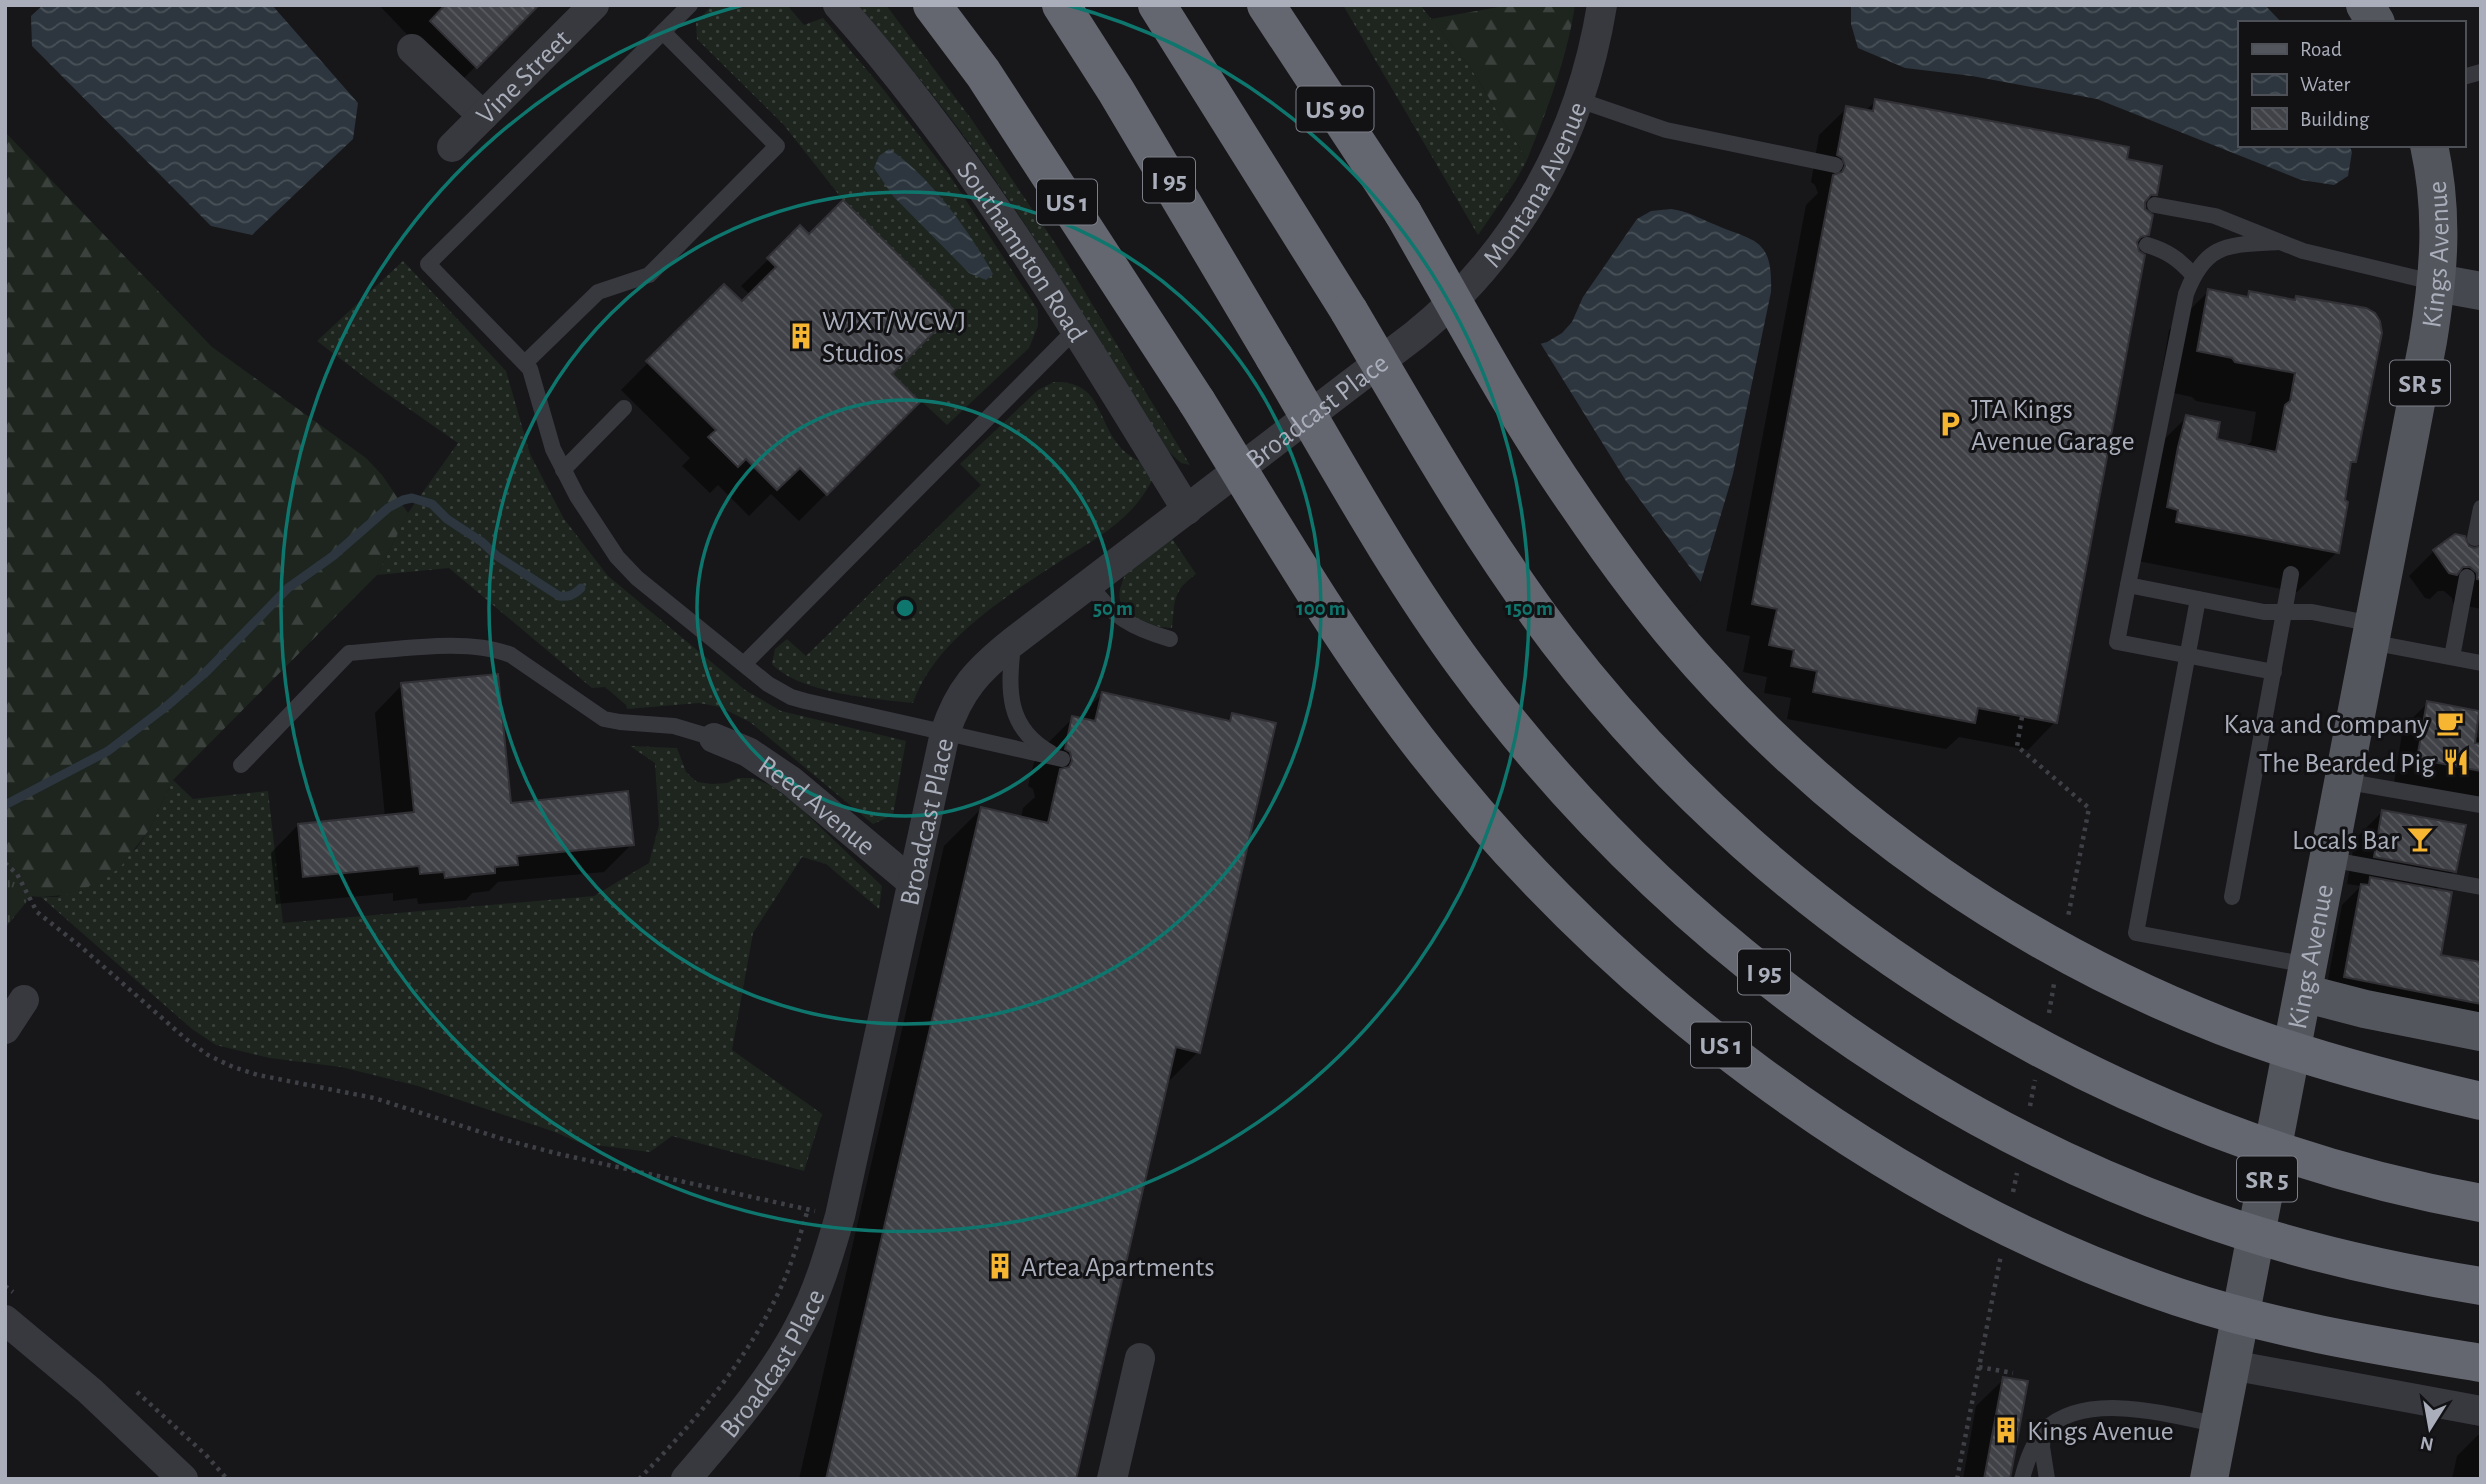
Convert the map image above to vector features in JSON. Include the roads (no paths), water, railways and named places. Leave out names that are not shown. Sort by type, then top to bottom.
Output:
[{"type":"highway","name":"US 1","points":[[932,5],[984,73],[1197,402],[1357,657],[1449,780],[1521,862],[1646,984],[1736,1056],[1808,1108],[1895,1164],[1987,1214],[2102,1268],[2175,1296],[2274,1324],[2481,1363]]},
{"type":"highway","name":"I 95","points":[[1061,5],[1116,91],[1412,589],[1468,669],[1499,710],[1564,785],[1630,855],[1706,925],[1774,980],[1855,1039],[1950,1099],[2029,1143],[2133,1191],[2237,1229],[2402,1273],[2481,1286]]},
{"type":"highway","points":[[1157,5],[1349,311],[1460,499],[1502,563],[1559,642],[1622,718],[1691,790],[1763,857],[1832,914],[1903,965],[1966,1006],[2053,1055],[2187,1118],[2283,1153],[2379,1181],[2481,1203]]},
{"type":"highway","name":"US 90","points":[[1266,5],[1403,213]]},
{"type":"highway","points":[[1289,5],[1403,213],[1574,501],[1698,662],[1802,766],[1840,800],[1918,861],[1967,895],[2043,941],[2129,986],[2272,1044],[2367,1073],[2481,1101]]},
{"type":"main road","points":[[2365,5],[2375,21]]},
{"type":"main road","name":"Kings Avenue","points":[[2209,1479],[2428,341],[2437,283],[2440,239],[2437,184],[2429,147]]},
{"type":"main road","points":[[2305,979],[2377,1012],[2481,1032]]},
{"type":"street","name":"Vine Street","points":[[452,147],[594,5]]},
{"type":"street","name":"Southampton Road","points":[[838,5],[910,90],[962,158],[1075,330],[1187,510]]},
{"type":"street","name":"Montana Avenue","points":[[1415,335],[1463,292],[1512,233],[1531,205],[1552,167],[1579,100],[1596,46],[1602,5]]},
{"type":"street","points":[[412,49],[483,116]]},
{"type":"street","points":[[2437,283],[2481,291]]},
{"type":"street","name":"Broadcast Place","points":[[686,1479],[760,1388],[788,1345],[813,1296],[840,1216],[945,733],[956,701],[986,665],[1013,642],[1415,335]]},
{"type":"street","name":"Reed Avenue","points":[[714,738],[748,752],[791,781],[913,884]]},
{"type":"street","points":[[5,1029],[24,1000]]},
{"type":"street","points":[[5,1320],[90,1391],[183,1479]]},
{"type":"street","points":[[1112,1479],[1140,1358]]},
{"type":"street","points":[[2231,1365],[2481,1411]]},
{"type":"lane","points":[[690,5],[428,264],[526,362],[546,430],[563,470],[589,516],[626,568],[768,684],[790,697],[1062,759],[1031,740],[1014,715],[1010,681],[1013,642]]},
{"type":"lane","points":[[526,362],[598,292],[649,275],[777,146],[663,32]]},
{"type":"lane","points":[[1579,100],[1666,130],[1835,165]]},
{"type":"lane","points":[[2155,205],[2215,216],[2303,251],[2437,283]]},
{"type":"lane","points":[[2274,672],[2117,642],[2186,294],[2193,275],[2206,260],[2227,245],[2278,242]]},
{"type":"lane","points":[[2147,245],[2163,249],[2193,275]]},
{"type":"lane","points":[[744,664],[1075,330]]},
{"type":"lane","points":[[563,470],[624,408]]},
{"type":"lane","points":[[2475,538],[2481,508]]},
{"type":"lane","points":[[2232,897],[2291,574]]},
{"type":"lane","points":[[2452,657],[2468,577]]},
{"type":"lane","points":[[1089,583],[1111,611],[1124,621],[1170,639]]},
{"type":"lane","points":[[2128,585],[2264,612],[2312,612],[2372,633],[2481,663]]},
{"type":"lane","points":[[2198,599],[2136,933],[2305,979]]},
{"type":"lane","points":[[241,765],[349,653],[467,645],[482,645],[511,655],[604,719],[674,726],[714,738]]},
{"type":"lane","points":[[2343,781],[2481,806]]},
{"type":"lane","points":[[2328,859],[2481,887]]},
{"type":"lane","points":[[2022,1479],[2026,1463],[2043,1432],[2060,1419],[2093,1408],[2145,1410],[2219,1425]]},
{"type":"lane","points":[[2043,1432],[2042,1447],[2047,1479]]},
{"type":"water","points":[[43,5],[272,5],[358,103],[353,139],[252,235],[211,226],[32,46],[31,16]]},
{"type":"water","points":[[1851,5],[2265,5],[2280,21],[2238,21],[2238,147],[2350,147],[2352,152],[2348,176],[2334,185],[2301,180],[2097,99],[1972,76],[1905,68],[1858,48],[1851,24]]},
{"type":"water","points":[[889,149],[919,173],[961,223],[993,274],[986,280],[969,273],[893,196],[874,168],[879,156]]},
{"type":"water","points":[[1671,209],[1692,214],[1749,238],[1764,251],[1769,260],[1771,274],[1771,292],[1733,474],[1695,601],[1529,347],[1547,342],[1562,333],[1572,322],[1583,297],[1637,219],[1651,211]]},
{"type":"waterway","points":[[5,805],[108,751],[167,706],[207,671],[288,588],[333,556],[388,508],[403,500],[412,498],[432,504],[447,519],[482,542],[497,556],[559,596],[571,595],[581,588]]},
{"type":"place","name":"WJXT/WCWJ Studios","points":[[801,336]]},
{"type":"place","name":"JTA Kings Avenue Garage","points":[[1950,424]]},
{"type":"place","name":"Kava and Company","points":[[2450,723]]},
{"type":"place","name":"The Bearded Pig","points":[[2456,762]]},
{"type":"place","name":"Locals Bar","points":[[2420,839]]},
{"type":"place","name":"Artea Apartments","points":[[1000,1266]]},
{"type":"place","name":"Kings Avenue","points":[[2006,1430]]}]
